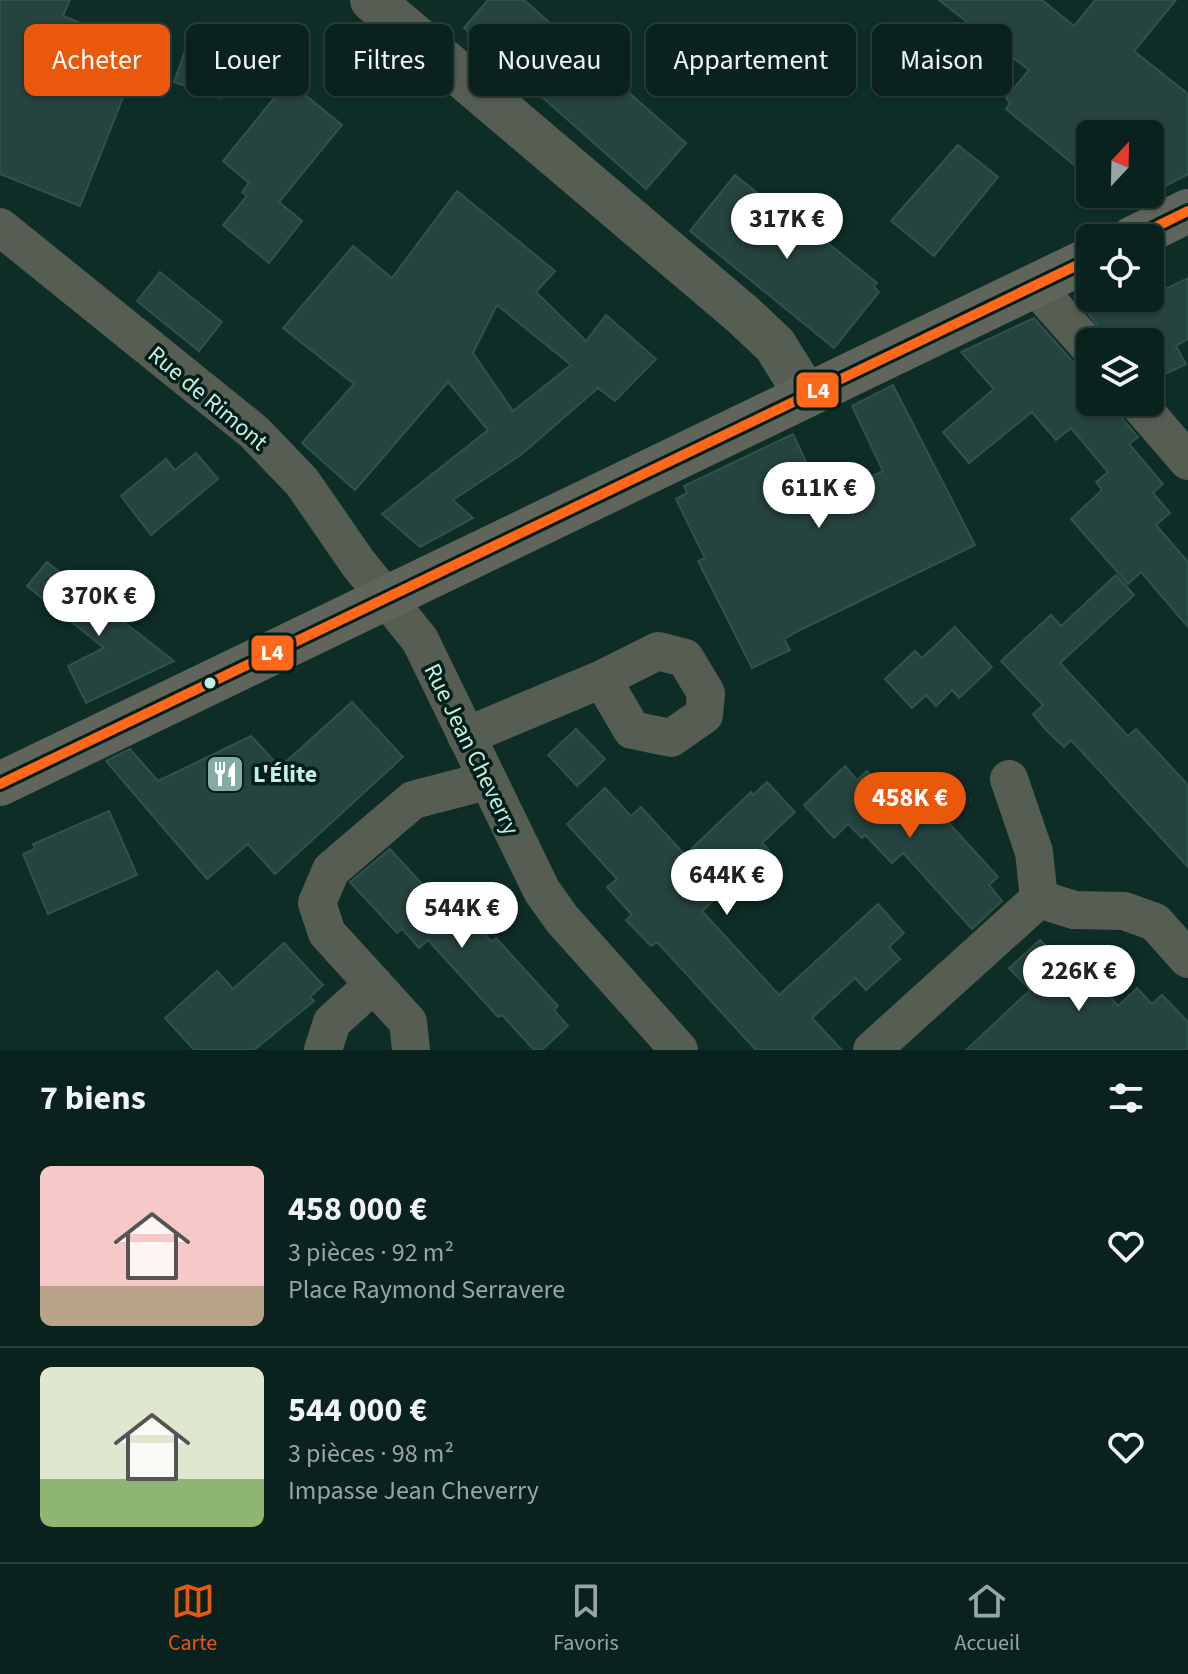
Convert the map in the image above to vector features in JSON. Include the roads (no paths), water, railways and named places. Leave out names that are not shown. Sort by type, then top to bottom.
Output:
[{"type":"main road","points":[[1162,224],[1188,211]]},
{"type":"main road","points":[[0,784],[1076,266]]},
{"type":"street","points":[[372,0],[742,314],[775,345],[806,395]]},
{"type":"street","name":"Rue de Rimont","points":[[0,227],[254,432],[302,482],[386,597]]},
{"type":"street","points":[[1035,286],[1076,332]]},
{"type":"street","points":[[1149,416],[1188,461]]},
{"type":"street","name":"Rue Jean Cheverry","points":[[386,597],[420,640],[542,891],[562,919],[679,1050]]},
{"type":"street","points":[[466,736],[602,679]]},
{"type":"street","points":[[1009,779],[1034,852],[1039,899]]},
{"type":"street","points":[[411,1050],[408,1022],[327,933],[317,903],[331,870],[413,800],[486,781]]},
{"type":"street","points":[[1039,899],[1074,910],[1124,911],[1155,922],[1188,959]]},
{"type":"street","points":[[872,1050],[1039,899]]},
{"type":"street","points":[[323,1050],[332,1022],[374,984]]},
{"type":"place","name":"L'Élite","points":[[225,774]]}]
